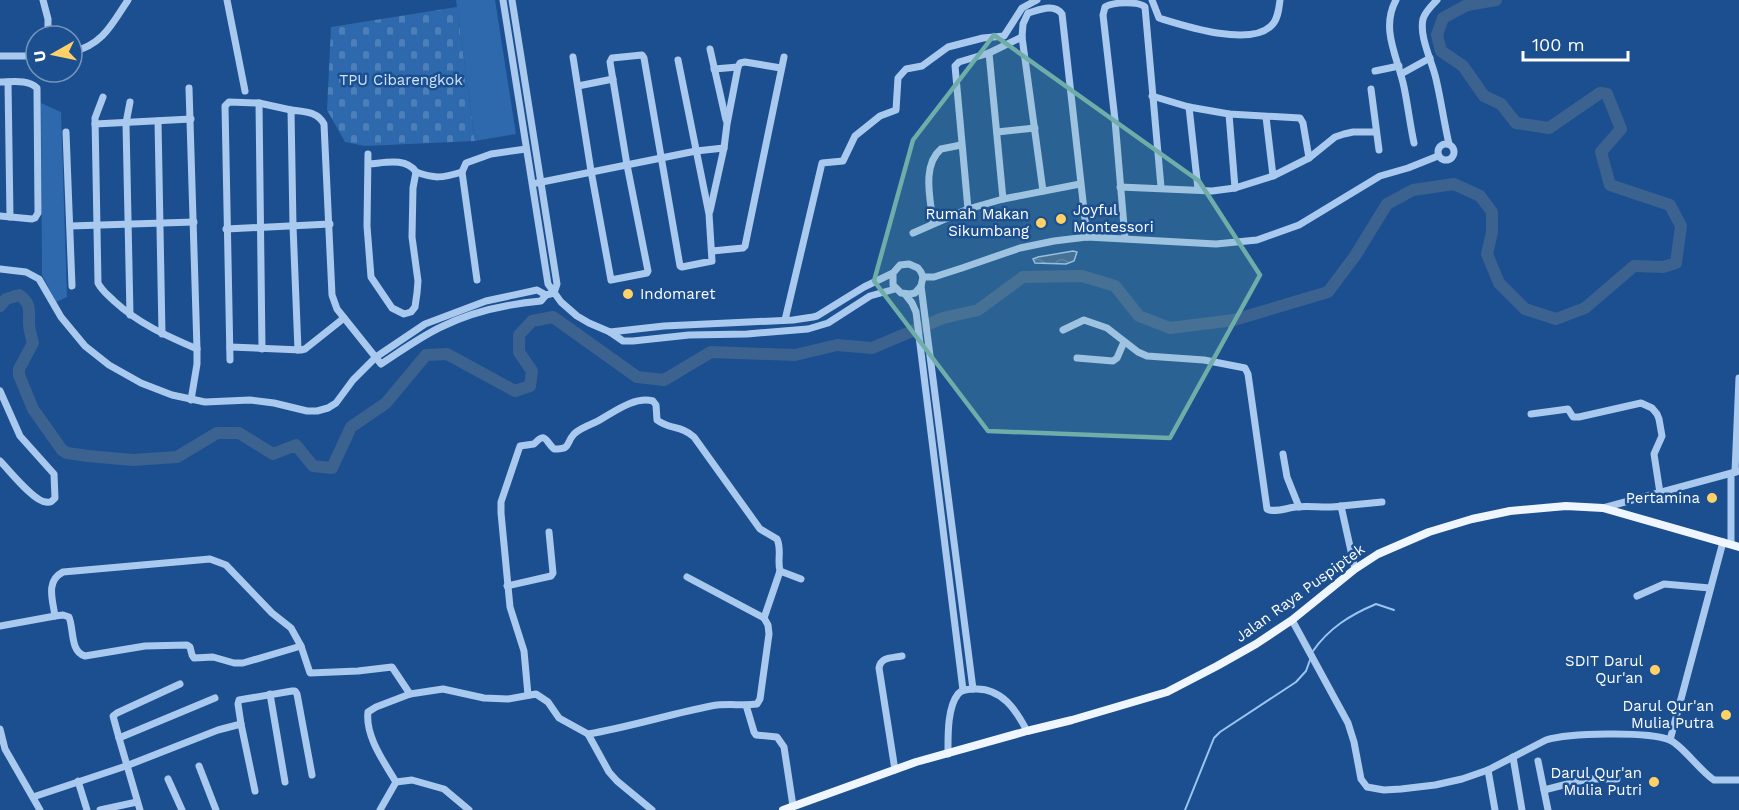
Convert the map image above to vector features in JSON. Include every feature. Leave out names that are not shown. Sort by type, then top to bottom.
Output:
[{"type":"main road","name":"Jalan Raya Puspiptek","points":[[783,810],[895,770],[1167,692],[1256,644],[1292,620],[1355,569],[1378,554],[1407,540],[1472,519],[1548,507],[1603,508],[1731,544]]},
{"type":"street","points":[[43,0],[48,24]]},
{"type":"street","points":[[84,48],[101,38],[128,0]]},
{"type":"street","points":[[227,0],[245,91]]},
{"type":"street","points":[[502,0],[550,294]]},
{"type":"street","points":[[230,360],[225,106],[229,102],[259,103],[315,114],[324,124],[332,295],[337,309],[381,364],[442,326],[489,310],[541,301],[550,294],[557,284],[512,0]]},
{"type":"street","points":[[785,320],[822,163],[843,161],[855,136],[880,116],[896,110],[898,78],[906,69],[922,66],[948,47],[983,38],[1004,36],[1022,8],[1037,0]]},
{"type":"street","points":[[1152,0],[1159,18],[1234,36],[1250,35],[1271,27],[1276,20],[1280,0]]},
{"type":"street","points":[[1396,0],[1392,7],[1389,27],[1414,144]]},
{"type":"street","points":[[1437,0],[1432,4],[1424,19],[1424,36],[1436,79],[1449,144],[1454,151],[1451,159],[1445,161],[1438,156]]},
{"type":"street","points":[[1125,238],[1103,15],[1104,9],[1109,4],[1140,4],[1144,7],[1161,188]]},
{"type":"street","points":[[1043,191],[1023,24],[1028,13],[1046,8],[1057,9],[1061,12],[1087,237]]},
{"type":"street","points":[[968,210],[955,66],[959,62],[989,53],[1023,37]]},
{"type":"street","points":[[710,49],[727,124]]},
{"type":"street","points":[[989,53],[1003,199]]},
{"type":"street","points":[[0,56],[24,56]]},
{"type":"street","points":[[573,57],[610,279],[648,271],[627,165],[610,59],[643,56],[680,266],[710,263],[712,259],[709,214],[678,60]]},
{"type":"street","points":[[712,251],[745,246],[784,57]]},
{"type":"street","points":[[1375,70],[1400,70],[1430,58]]},
{"type":"street","points":[[709,214],[724,148],[738,67],[740,63],[745,62],[781,68]]},
{"type":"street","points":[[714,69],[738,67]]},
{"type":"street","points":[[578,86],[613,79]]},
{"type":"street","points":[[0,216],[10,217],[32,219],[38,213],[37,88],[28,82],[4,82],[10,217]]},
{"type":"street","points":[[189,87],[197,349],[191,400]]},
{"type":"street","points":[[1371,89],[1379,150]]},
{"type":"street","points":[[1152,96],[1189,107],[1229,114],[1301,119],[1309,158]]},
{"type":"street","points":[[103,97],[96,112],[95,124],[98,283],[104,292],[130,315],[162,334],[197,349]]},
{"type":"street","points":[[130,102],[126,123],[130,315]]},
{"type":"street","points":[[259,103],[262,349]]},
{"type":"street","points":[[519,106],[528,105]]},
{"type":"street","points":[[1189,107],[1198,189]]},
{"type":"street","points":[[291,110],[298,350]]},
{"type":"street","points":[[1229,114],[1235,188]]},
{"type":"street","points":[[1266,117],[1273,176]]},
{"type":"street","points":[[95,124],[191,119]]},
{"type":"street","points":[[158,121],[162,334]]},
{"type":"street","points":[[997,132],[1035,128]]},
{"type":"street","points":[[66,132],[72,286]]},
{"type":"street","points":[[1120,187],[1212,191],[1235,188],[1273,176],[1309,158],[1335,137],[1353,132],[1376,132]]},
{"type":"street","points":[[1438,156],[1438,147],[1449,144]]},
{"type":"street","points":[[933,223],[929,178],[934,157],[941,149],[961,145]]},
{"type":"street","points":[[531,184],[696,151],[724,148]]},
{"type":"street","points":[[477,280],[462,172],[466,163],[478,158],[526,149]]},
{"type":"street","points":[[368,154],[367,226],[371,277],[392,308],[405,314],[416,307],[418,281],[412,237],[413,188],[416,172],[412,165],[402,162],[369,164]]},
{"type":"street","points":[[905,294],[915,293],[922,281],[934,276],[1020,248],[1054,241],[1087,237],[1216,244],[1257,240],[1299,225],[1380,176],[1438,156]]},
{"type":"street","points":[[416,172],[431,177],[462,172]]},
{"type":"street","points":[[913,233],[933,223],[1003,199],[1080,184]]},
{"type":"street","points":[[70,226],[194,222]]},
{"type":"street","points":[[226,229],[330,224]]},
{"type":"street","points":[[610,332],[664,326],[785,320],[817,316],[864,286],[893,273],[900,266],[909,264],[918,268],[922,281],[973,689]]},
{"type":"street","points":[[0,269],[26,272],[39,279],[62,317],[85,346],[109,365],[141,383],[191,400],[205,402],[250,400],[307,411],[328,408],[336,403],[353,380],[376,357],[425,324],[486,301],[537,290],[550,294],[577,316],[623,341],[808,329],[828,323],[870,296],[895,289],[905,294],[916,312],[963,690]]},
{"type":"street","points":[[893,273],[892,281],[895,289]]},
{"type":"street","points":[[486,301],[489,310]]},
{"type":"street","points":[[230,347],[305,349],[344,318]]},
{"type":"street","points":[[1063,330],[1084,320],[1107,328],[1138,352],[1153,358],[1204,360],[1245,368],[1248,374],[1266,508],[1272,511],[1382,502]]},
{"type":"street","points":[[664,326],[666,337]]},
{"type":"street","points":[[1077,358],[1113,361],[1117,358],[1124,342]]},
{"type":"street","points":[[1670,740],[1710,588],[1731,544],[1739,378]]},
{"type":"street","points":[[0,391],[21,436],[54,474],[55,498],[53,501],[47,503],[37,499],[0,461]]},
{"type":"street","points":[[528,695],[524,651],[512,617],[507,586],[501,513],[501,502],[518,447],[534,444],[542,438],[547,440],[554,449],[565,448],[569,446],[574,434],[578,431],[633,402],[648,400],[655,403],[657,420],[686,430],[694,437],[760,529],[777,539],[780,549],[778,560],[780,571],[764,618]]},
{"type":"street","points":[[1531,414],[1568,409],[1575,417],[1641,403],[1652,408],[1659,419],[1662,436],[1654,454],[1660,493]]},
{"type":"street","points":[[1283,454],[1287,477],[1299,507]]},
{"type":"street","points":[[1603,508],[1735,472]]},
{"type":"street","points":[[1341,506],[1355,569]]},
{"type":"street","points":[[507,586],[549,577],[553,574],[549,532]]},
{"type":"street","points":[[56,616],[51,589],[55,577],[63,572],[210,559],[226,566],[272,613],[291,628],[301,646],[310,674],[392,667],[410,694]]},
{"type":"street","points":[[780,571],[801,579]]},
{"type":"street","points":[[588,734],[714,705],[757,704],[760,699],[770,634],[768,625],[764,618],[687,577]]},
{"type":"street","points":[[1637,596],[1664,584],[1710,588]]},
{"type":"street","points":[[0,626],[63,615],[69,617],[76,651],[81,656],[145,646],[187,645],[194,658],[213,657],[243,663],[301,646]]},
{"type":"street","points":[[1292,620],[1348,723],[1361,778],[1367,787],[1384,790],[1436,785],[1488,770],[1546,740],[1563,736],[1615,734],[1670,740],[1714,780],[1739,780]]},
{"type":"street","points":[[895,770],[879,668],[883,659],[902,656]]},
{"type":"street","points":[[140,810],[114,716],[180,684]]},
{"type":"street","points":[[396,782],[372,739],[368,724],[370,710],[410,694],[443,689],[484,698],[508,699],[536,694],[548,702],[559,718],[588,734],[617,782],[652,810]]},
{"type":"street","points":[[948,754],[950,718],[957,694],[963,690],[985,689],[1003,698],[1018,714],[1027,731]]},
{"type":"street","points":[[255,791],[238,701],[295,691],[312,775]]},
{"type":"street","points":[[270,694],[285,782]]},
{"type":"street","points":[[119,738],[215,698]]},
{"type":"street","points":[[746,705],[756,735],[777,737],[784,747],[793,806]]},
{"type":"street","points":[[33,797],[126,766],[218,730],[241,724]]},
{"type":"street","points":[[0,729],[3,749],[40,810]]},
{"type":"street","points":[[1513,757],[1522,810]]},
{"type":"street","points":[[1538,761],[1548,810]]},
{"type":"street","points":[[199,766],[216,810]]},
{"type":"street","points":[[1488,770],[1495,810]]},
{"type":"street","points":[[168,779],[183,810]]},
{"type":"street","points":[[1544,790],[1587,779],[1617,779]]},
{"type":"street","points":[[396,782],[412,780],[444,789],[469,810]]},
{"type":"street","points":[[78,781],[87,810]]},
{"type":"street","points":[[380,810],[396,782]]},
{"type":"street","points":[[100,810],[137,802]]},
{"type":"highlighted area","points":[[994,35],[1199,181],[1260,275],[1170,438],[988,431],[874,281],[913,140]]},
{"type":"green space","points":[[456,0],[495,0],[516,134],[475,141]]},
{"type":"green space","name":"TPU Cibarengkok","points":[[457,7],[475,141],[365,146],[345,142],[327,110],[331,27]]},
{"type":"green space","points":[[41,103],[61,112],[67,297],[56,302],[42,275]]},
{"type":"water","points":[[1077,252],[1074,261],[1066,264],[1035,263],[1033,259],[1038,257]]},
{"type":"waterway","points":[[0,306],[6,299],[19,295],[27,304],[33,343],[19,369],[19,375],[33,409],[62,450],[67,453],[133,460],[177,457],[217,433],[239,433],[273,454],[296,445],[313,466],[332,468],[351,427],[386,403],[426,355],[447,354],[515,391],[530,386],[532,371],[519,352],[519,335],[532,321],[553,317],[637,377],[664,380],[711,352],[795,355],[837,345],[872,348],[943,318],[978,310],[1023,277],[1082,276],[1115,286],[1139,316],[1170,328],[1234,320],[1328,292],[1355,256],[1387,204],[1413,190],[1454,184],[1480,196],[1492,212],[1492,232],[1487,254],[1499,283],[1525,309],[1556,319],[1585,308],[1634,266],[1663,267],[1676,263],[1681,226],[1670,205],[1610,185],[1601,152],[1621,129],[1607,94],[1600,93],[1549,128],[1516,123],[1501,104],[1484,96],[1463,66],[1441,51],[1437,35],[1443,18],[1467,5],[1496,0]]},
{"type":"waterway","points":[[1313,651],[1333,629],[1357,613],[1376,604],[1394,610]]},
{"type":"waterway","points":[[1185,810],[1214,738],[1296,682],[1306,671],[1310,660]]},
{"type":"place","name":"Joyful Montessori","points":[[1061,219]]},
{"type":"place","name":"Rumah Makan Sikumbang","points":[[1041,223]]},
{"type":"place","name":"Indomaret","points":[[628,294]]},
{"type":"place","name":"Pertamina","points":[[1712,498]]},
{"type":"place","name":"SDIT Darul Qur'an","points":[[1655,670]]},
{"type":"place","name":"Darul Qur'an Mulia Putra","points":[[1726,715]]},
{"type":"place","name":"Darul Qur'an Mulia Putri","points":[[1654,782]]}]
